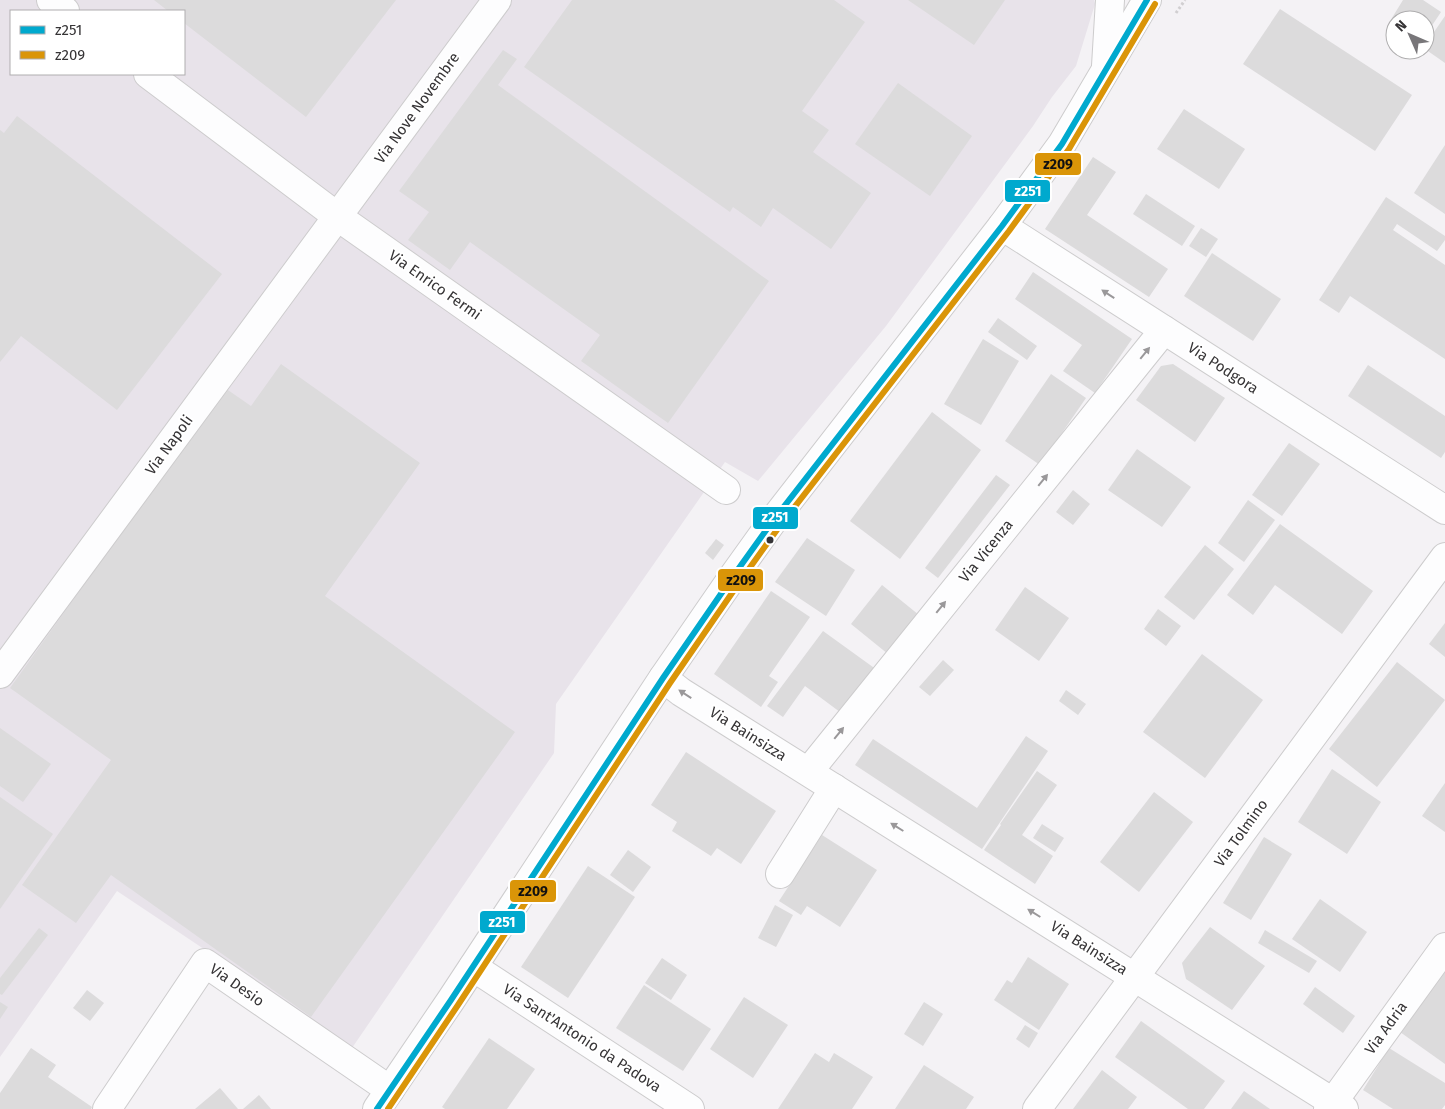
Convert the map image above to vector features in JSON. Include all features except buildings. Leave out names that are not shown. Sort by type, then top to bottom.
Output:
[{"type":"street","points":[[51,0],[65,10]]},
{"type":"street","name":"Via Nove Novembre","points":[[338,217],[497,0]]},
{"type":"street","name":"Via Desio","points":[[1105,72],[1110,0]]},
{"type":"street","name":"Via Desio","points":[[107,1109],[205,962],[384,1100],[662,678],[772,522],[1002,226],[1062,144],[1148,0]]},
{"type":"street","name":"Via Enrico Fermi","points":[[149,75],[338,217],[726,490]]},
{"type":"street","name":"Via Napoli","points":[[0,674],[338,217]]},
{"type":"street","name":"Via Podgora","points":[[1002,226],[1445,510]]},
{"type":"street","name":"Via Vicenza","points":[[809,771],[1164,330]]},
{"type":"street","name":"Via Tolmino","points":[[1037,1109],[1445,557]]},
{"type":"street","name":"Via Bainsizza","points":[[662,678],[681,692],[1135,977],[1335,1107]]},
{"type":"street","points":[[780,874],[834,788]]},
{"type":"street","name":"Via Adria","points":[[1335,1107],[1445,947]]},
{"type":"street","name":"Via Sant'Antonio da Padova","points":[[473,967],[690,1109]]},
{"type":"shaded area","points":[[0,0],[1094,0],[1095,4],[1076,66],[886,326],[758,481],[725,462],[556,704],[554,753],[352,1048],[117,891],[0,1057]]},
{"type":"transit line","name":"z251","points":[[377,1109],[663,678],[734,575],[772,522],[1002,226],[1062,144],[1147,0]]},
{"type":"transit line","name":"z209","points":[[388,1109],[670,683],[741,580],[779,527],[1009,231],[1069,149],[1155,4]]}]
